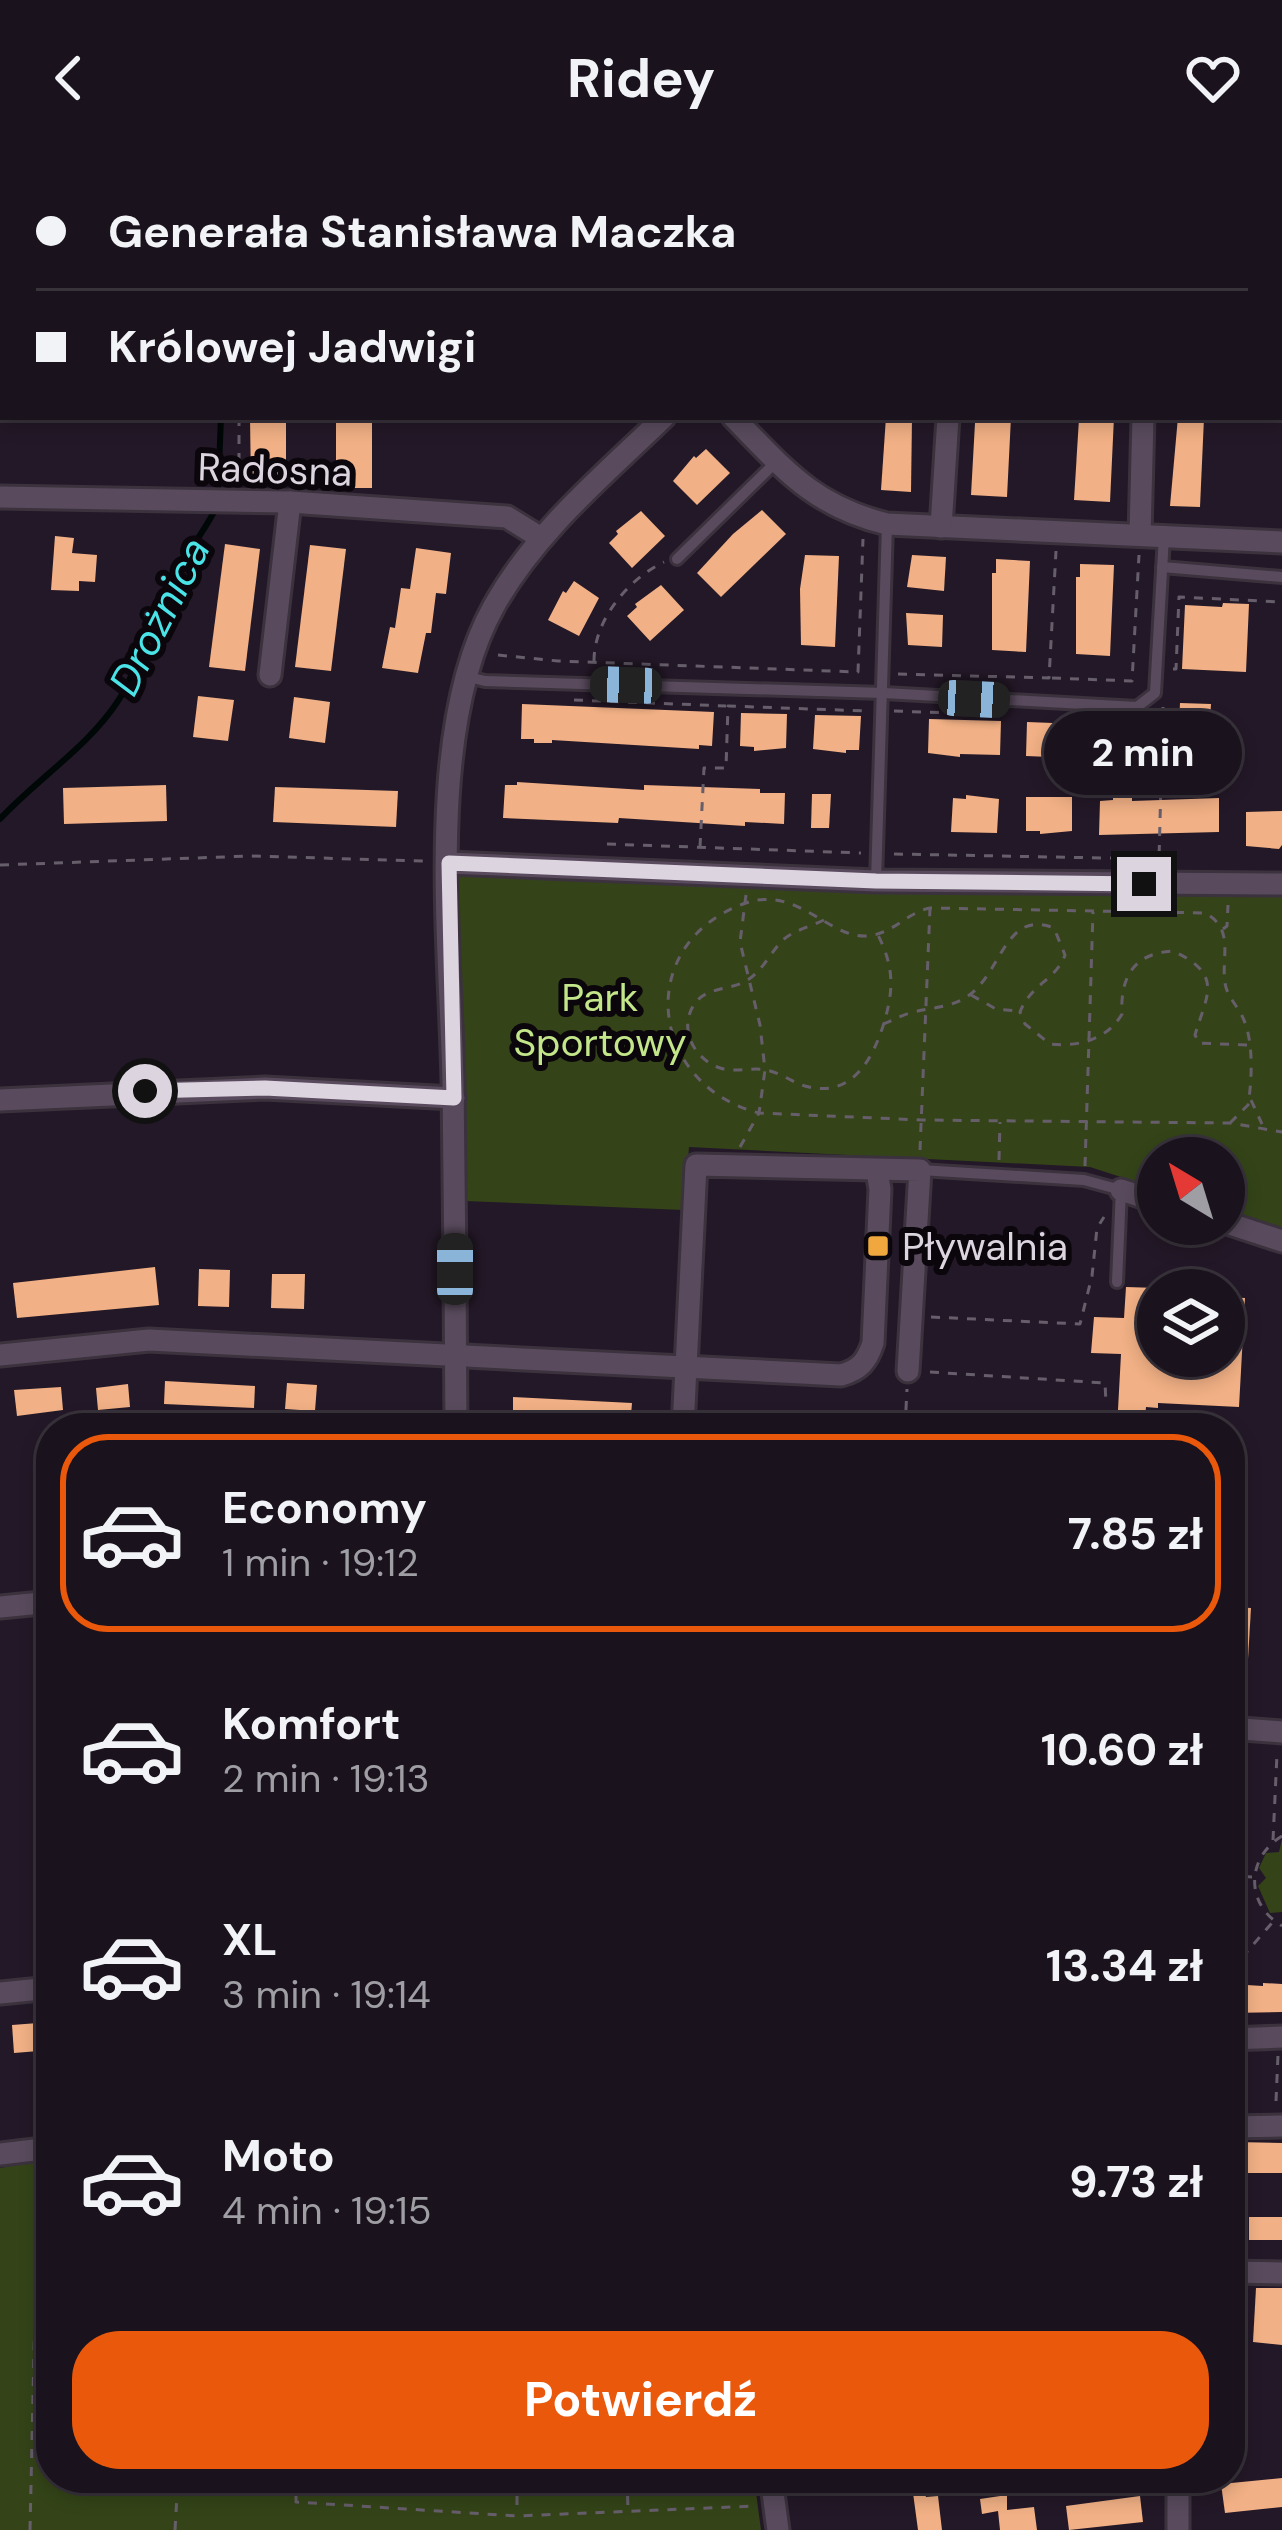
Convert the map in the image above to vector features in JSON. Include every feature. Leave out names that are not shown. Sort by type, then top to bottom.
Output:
[{"type":"street","points":[[456,1413],[449,863],[452,752],[464,676],[492,609],[541,538],[661,420]]},
{"type":"street","points":[[736,420],[776,461],[832,506],[887,524],[1148,540],[1282,542]]},
{"type":"street","points":[[941,527],[948,420]]},
{"type":"street","points":[[1143,420],[1148,540]]},
{"type":"street","name":"Radosna","points":[[0,497],[290,502],[507,518],[541,538]]},
{"type":"street","points":[[270,675],[290,502]]},
{"type":"street","points":[[449,863],[876,881],[1282,884]]},
{"type":"street","points":[[0,1100],[265,1088],[454,1098]]},
{"type":"street","points":[[684,1413],[697,1165],[920,1170],[908,1371]]},
{"type":"street","points":[[0,1355],[149,1340],[841,1375],[854,1372],[868,1360],[873,1343],[877,1172]]},
{"type":"street","points":[[1121,1190],[1137,1195]]},
{"type":"street","points":[[1245,1229],[1282,1241]]},
{"type":"street","points":[[0,1607],[36,1603]]},
{"type":"street","points":[[1245,1731],[1280,1737]]},
{"type":"street","points":[[0,1993],[36,1989]]},
{"type":"street","points":[[1245,2038],[1282,2037]]},
{"type":"street","points":[[1245,2127],[1282,2126]]},
{"type":"street","points":[[0,2154],[36,2150]]},
{"type":"street","points":[[1245,2272],[1282,2273]]},
{"type":"street","points":[[773,2493],[778,2530]]},
{"type":"street","points":[[1178,2493],[1178,2530]]},
{"type":"lane","points":[[677,559],[776,461]]},
{"type":"lane","points":[[876,881],[887,524]]},
{"type":"lane","points":[[464,676],[485,681],[884,693],[1137,707],[1155,693],[1162,567],[1148,540]]},
{"type":"lane","points":[[1162,567],[1282,577]]},
{"type":"lane","points":[[920,1170],[1084,1180],[1121,1190],[1117,1282]]},
{"type":"path","points":[[640,156],[698,156]]},
{"type":"path","points":[[239,420],[239,502]]},
{"type":"path","points":[[496,654],[509,659],[858,672],[863,531]]},
{"type":"path","points":[[893,674],[1132,681],[1148,540]]},
{"type":"path","points":[[1049,678],[1056,543]]},
{"type":"path","points":[[594,662],[594,636],[619,599],[659,563],[677,559]]},
{"type":"path","points":[[1166,669],[1176,669],[1179,597],[1282,602]]},
{"type":"path","points":[[607,844],[1159,859],[1165,690]]},
{"type":"path","points":[[571,700],[952,713]]},
{"type":"path","points":[[700,848],[704,768],[726,768],[728,706]]},
{"type":"path","points":[[1124,721],[1142,722],[1139,768],[1160,795]]},
{"type":"path","points":[[0,866],[250,856],[449,863]]},
{"type":"path","points":[[735,1166],[741,1142],[758,1113],[765,1070],[760,1025],[740,942],[746,876]]},
{"type":"path","points":[[920,1170],[930,882]]},
{"type":"path","points":[[1084,1180],[1094,884]]},
{"type":"path","points":[[1222,930],[1227,926],[1230,885]]},
{"type":"path","points":[[1230,1124],[1248,1105],[1249,1045],[1244,1018],[1225,984],[1222,930],[1205,914],[930,908],[915,911],[878,935],[850,935],[811,910],[746,902],[698,932],[671,974],[667,1018],[672,1041],[696,1079],[728,1103],[758,1113],[1230,1124],[1282,1132]]},
{"type":"path","points":[[826,920],[784,939],[747,981],[701,996],[687,1018],[688,1035],[707,1062],[723,1069],[765,1070],[805,1087],[841,1084],[868,1064],[893,990],[892,972],[878,935]]},
{"type":"path","points":[[883,1024],[936,1011],[970,995],[998,963],[1015,931],[1040,922],[1054,928],[1065,955],[1060,969],[1034,986],[1020,1012]]},
{"type":"path","points":[[1020,1012],[1025,1024],[1050,1045],[1088,1042],[1119,1022],[1129,970],[1142,958],[1173,951],[1198,966],[1207,982],[1207,1009],[1195,1035],[1199,1043],[1249,1045]]},
{"type":"path","points":[[970,995],[996,1009],[1020,1012]]},
{"type":"path","points":[[1250,1096],[1263,1126]]},
{"type":"path","points":[[999,1174],[1000,1122]]},
{"type":"path","points":[[911,1316],[1080,1324],[1097,1228],[1121,1190]]},
{"type":"path","points":[[906,1413],[908,1371],[1106,1383],[1106,1403]]},
{"type":"path","points":[[1273,1842],[1280,1737]]},
{"type":"path","points":[[1282,1835],[1260,1858],[1254,1877],[1256,1897],[1282,1926]]},
{"type":"path","points":[[1245,1877],[1254,1877]]},
{"type":"path","points":[[1245,1954],[1274,1921]]},
{"type":"path","points":[[1276,2101],[1277,2063]]},
{"type":"path","points":[[30,2530],[36,2378]]},
{"type":"path","points":[[176,2530],[177,2493]]},
{"type":"path","points":[[296,2493],[296,2502],[517,2516],[775,2504]]},
{"type":"path","points":[[517,2493],[517,2516]]},
{"type":"path","points":[[627,2493],[628,2511]]},
{"type":"green space","name":"Park Sportowy","points":[[449,863],[1282,892],[1282,1228],[1245,1217],[1245,1137],[1137,1137],[1137,1182],[1090,1167],[689,1147],[684,1210],[465,1201],[454,1098]]},
{"type":"green space","points":[[1282,1839],[1282,1912],[1270,1913],[1258,1886],[1266,1878],[1259,1868],[1266,1853],[1279,1852]]},
{"type":"green space","points":[[36,2162],[36,2493],[756,2493],[761,2530],[0,2530],[0,2168]]},
{"type":"building","points":[[250,420],[286,420],[286,485],[251,485]]},
{"type":"building","points":[[336,420],[372,420],[372,488],[336,488]]},
{"type":"building","points":[[886,420],[912,420],[911,492],[881,490]]},
{"type":"building","points":[[1011,420],[1007,497],[971,495],[975,423]]},
{"type":"building","points":[[1079,420],[1114,420],[1110,502],[1074,500]]},
{"type":"building","points":[[1178,420],[1204,420],[1200,507],[1170,506]]},
{"type":"building","points":[[706,449],[730,473],[697,505],[673,481]]},
{"type":"building","points":[[762,510],[786,534],[721,597],[697,573]]},
{"type":"building","points":[[641,511],[665,536],[632,568],[609,543]]},
{"type":"building","points":[[55,536],[74,538],[72,553],[97,555],[95,582],[79,581],[79,591],[51,590]]},
{"type":"building","points":[[225,544],[260,549],[245,671],[209,667]]},
{"type":"building","points":[[310,545],[346,549],[331,671],[295,667]]},
{"type":"building","points":[[416,548],[451,553],[446,594],[436,593],[431,633],[426,633],[418,673],[382,668],[401,588],[410,589]]},
{"type":"building","points":[[805,555],[839,556],[835,647],[801,645]]},
{"type":"building","points":[[912,555],[946,557],[944,591],[907,587]]},
{"type":"building","points":[[996,559],[1030,561],[1026,652],[992,650]]},
{"type":"building","points":[[1080,564],[1114,565],[1110,656],[1076,654]]},
{"type":"building","points":[[574,581],[599,598],[579,636],[548,620],[563,591]]},
{"type":"building","points":[[661,585],[684,610],[650,641],[627,616]]},
{"type":"building","points":[[1223,603],[1249,604],[1246,672],[1182,669],[1185,605],[1222,607]]},
{"type":"building","points":[[906,613],[943,615],[942,647],[908,645]]},
{"type":"building","points":[[198,696],[234,700],[228,741],[193,737]]},
{"type":"building","points":[[294,697],[330,702],[325,743],[289,738]]},
{"type":"building","points":[[1180,703],[1211,704],[1209,737],[1219,738],[1219,769],[1177,767]]},
{"type":"building","points":[[522,704],[714,712],[712,746],[534,743],[534,739],[521,739]]},
{"type":"building","points":[[741,713],[787,714],[786,748],[754,751],[754,747],[740,746]]},
{"type":"building","points":[[815,715],[861,716],[859,750],[813,749]]},
{"type":"building","points":[[929,719],[1001,721],[1000,755],[928,753]]},
{"type":"building","points":[[1027,722],[1131,726],[1131,739],[1073,738],[1073,758],[1026,756]]},
{"type":"building","points":[[166,785],[167,821],[64,824],[63,788]]},
{"type":"building","points":[[505,785],[644,790],[644,785],[760,789],[760,793],[785,793],[784,824],[503,818]]},
{"type":"building","points":[[275,787],[398,791],[396,827],[273,822]]},
{"type":"building","points":[[812,794],[831,794],[829,828],[811,828]]},
{"type":"building","points":[[966,795],[999,799],[997,833],[951,832],[953,798],[966,799]]},
{"type":"building","points":[[1026,797],[1072,797],[1072,831],[1026,831]]},
{"type":"building","points":[[1113,797],[1132,801],[1219,798],[1219,832],[1099,835],[1100,801]]},
{"type":"building","points":[[1282,811],[1279,849],[1246,846],[1246,812]]},
{"type":"building","points":[[155,1267],[159,1305],[17,1318],[13,1283]]},
{"type":"building","points":[[199,1269],[230,1270],[229,1307],[198,1306]]},
{"type":"building","points":[[272,1274],[305,1274],[304,1309],[271,1308]]},
{"type":"building","points":[[1126,1287],[1137,1287],[1137,1377],[1241,1377],[1239,1407],[1158,1403],[1158,1408],[1146,1407],[1145,1413],[1118,1413],[1121,1354],[1091,1353],[1094,1317],[1124,1318]]},
{"type":"building","points":[[165,1381],[255,1386],[254,1408],[164,1404]]},
{"type":"building","points":[[287,1383],[317,1385],[315,1411],[285,1409]]},
{"type":"building","points":[[128,1384],[130,1407],[98,1410],[96,1388]]},
{"type":"building","points":[[61,1387],[63,1410],[17,1416],[14,1390]]},
{"type":"building","points":[[513,1397],[632,1403],[631,1413],[513,1413]]},
{"type":"building","points":[[1245,1608],[1251,1608],[1245,1659]]},
{"type":"building","points":[[1282,1984],[1282,2012],[1245,2013],[1245,1985]]},
{"type":"building","points":[[36,2023],[36,2051],[14,2053],[12,2025]]},
{"type":"building","points":[[1245,2142],[1282,2143],[1282,2173],[1248,2173]]},
{"type":"building","points":[[1249,2217],[1282,2217],[1282,2240],[1249,2240]]},
{"type":"building","points":[[1256,2288],[1282,2288],[1282,2345],[1253,2342]]},
{"type":"building","points":[[1282,2478],[1282,2507],[1225,2513],[1222,2493],[1245,2493],[1245,2482]]},
{"type":"building","points":[[913,2493],[938,2496],[942,2530],[918,2530]]},
{"type":"building","points":[[1007,2495],[1007,2510],[1034,2507],[1037,2530],[1000,2530],[998,2511],[982,2514],[980,2499]]},
{"type":"building","points":[[1140,2496],[1143,2522],[1069,2530],[1066,2506]]},
{"type":"waterway","name":"Drożnica","points":[[218,491],[221,420]]},
{"type":"waterway","name":"Drożnica","points":[[0,819],[92,733],[118,701],[162,594],[214,512]]},
{"type":"place","name":"Pływalnia","points":[[878,1246]]},
{"type":"route","points":[[145,1091],[265,1088],[454,1098],[449,863],[876,881],[1144,884]]}]
